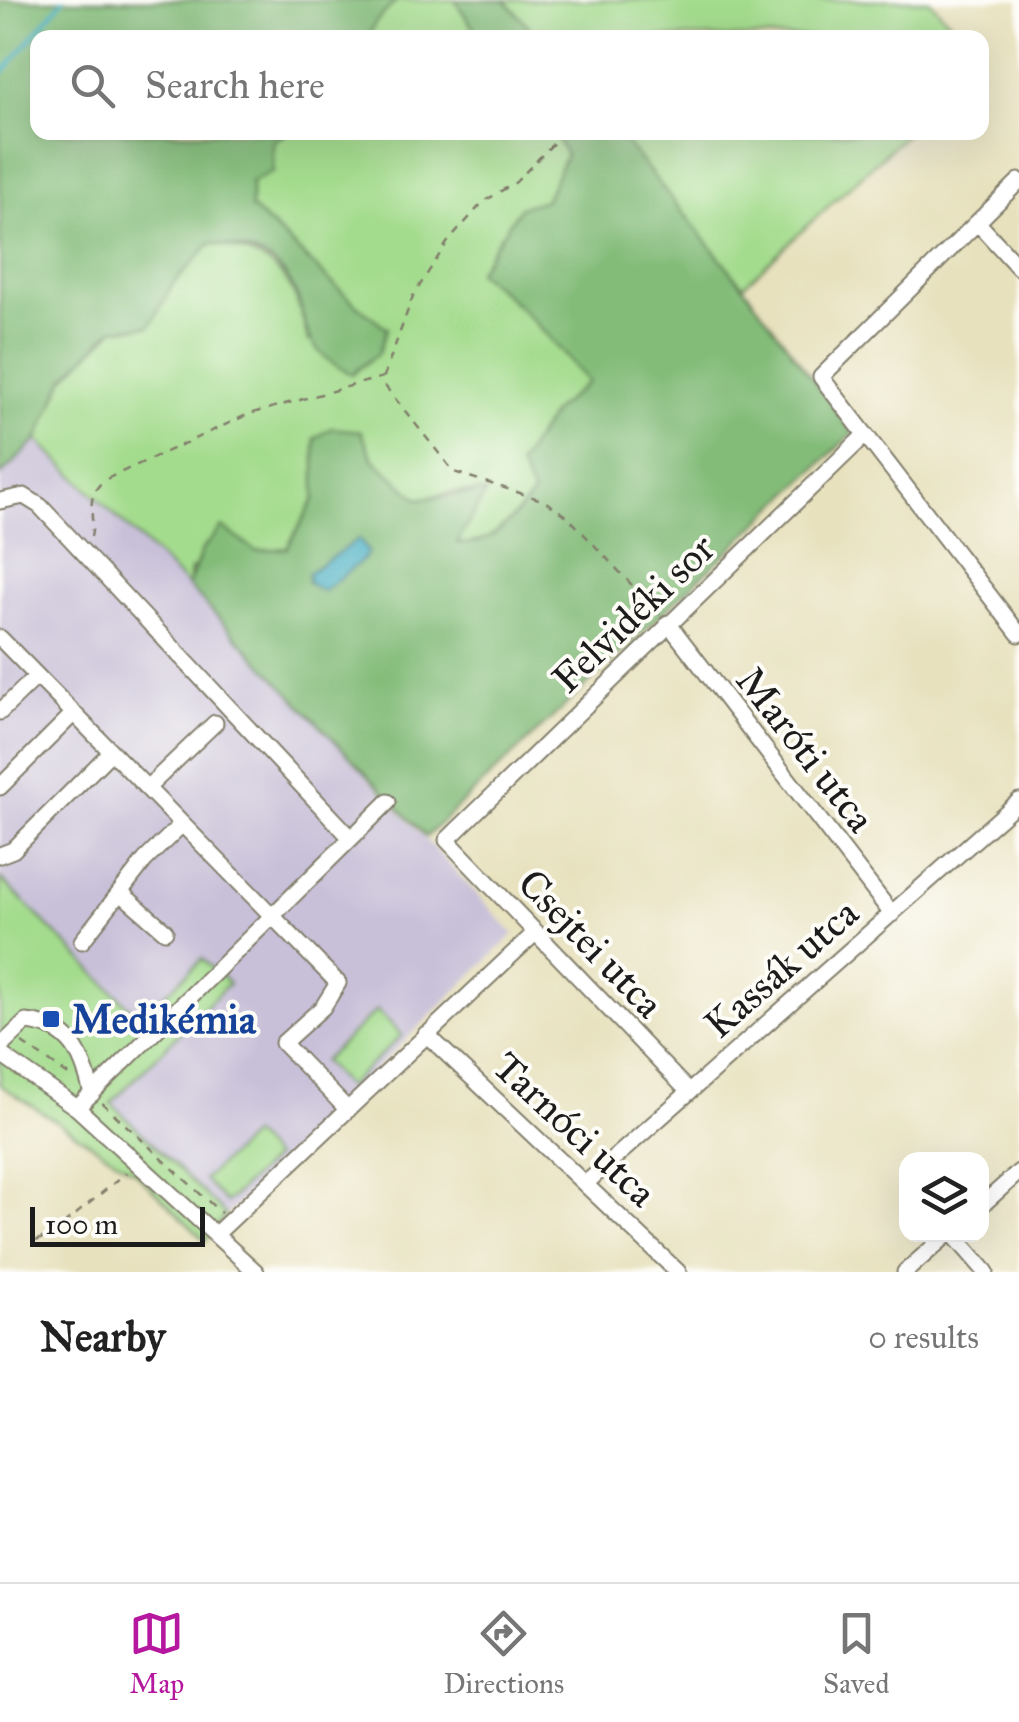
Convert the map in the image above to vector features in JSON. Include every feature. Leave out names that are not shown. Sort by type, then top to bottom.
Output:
[{"type":"street","points":[[1019,181],[821,377],[1019,634]]},
{"type":"street","points":[[978,223],[1019,268]]},
{"type":"street","name":"Felvidéki sor","points":[[447,840],[866,435]]},
{"type":"street","points":[[0,501],[16,494],[33,500],[351,838]]},
{"type":"street","name":"Maróti utca","points":[[668,623],[892,914]]},
{"type":"street","points":[[0,638],[338,982],[323,1007],[283,1043],[348,1110]]},
{"type":"street","points":[[0,712],[37,676]]},
{"type":"street","points":[[0,787],[74,713]]},
{"type":"street","points":[[147,788],[215,723]]},
{"type":"street","points":[[0,855],[14,850],[111,752]]},
{"type":"street","name":"Kassák utca","points":[[585,1184],[1019,801]]},
{"type":"street","points":[[78,1108],[388,802]]},
{"type":"street","points":[[82,941],[182,824]]},
{"type":"street","name":"Csejtei utca","points":[[447,840],[688,1092]]},
{"type":"street","points":[[120,892],[165,932]]},
{"type":"street","points":[[216,1234],[536,932]]},
{"type":"street","points":[[5,1041],[26,1022],[49,1028],[83,1054],[92,1094]]},
{"type":"street","name":"Tarnóci utca","points":[[426,1034],[678,1272]]},
{"type":"street","points":[[0,1054],[78,1108],[256,1272]]},
{"type":"street","points":[[989,1199],[1019,1172]]},
{"type":"street","points":[[905,1272],[941,1242]]},
{"type":"street","points":[[958,1242],[986,1272]]},
{"type":"path","points":[[556,140],[516,182],[483,202],[448,243],[413,296],[384,376],[393,397],[454,472],[545,501],[567,516],[668,623]]},
{"type":"path","points":[[83,552],[93,528],[88,508],[93,491],[104,480],[249,414],[384,376]]},
{"type":"path","points":[[5,1041],[92,1094],[229,1220]]},
{"type":"path","points":[[36,1241],[53,1232],[139,1163]]},
{"type":"shaded area","name":"Medikémia","points":[[37,440],[188,586],[514,934],[226,1215],[110,1103],[228,983],[201,959],[141,1018],[0,878],[0,476]]},
{"type":"green space","points":[[0,0],[397,0],[372,30],[30,30],[30,140],[275,140],[273,172],[251,182],[251,208],[387,328],[379,353],[352,374],[318,350],[290,282],[278,267],[256,253],[211,243],[171,287],[150,326],[113,329],[65,378],[37,440],[0,476]]},
{"type":"green space","points":[[397,0],[455,0],[474,30],[372,30]]},
{"type":"green space","points":[[455,0],[505,0],[532,30],[474,30]]},
{"type":"green space","points":[[505,0],[929,0],[957,30],[532,30]]},
{"type":"green space","points":[[558,140],[566,155],[545,200],[478,272],[536,323],[588,382],[553,412],[519,464],[533,495],[490,536],[456,543],[486,493],[454,492],[418,499],[373,459],[361,431],[315,438],[315,498],[287,548],[256,551],[191,569],[188,586],[37,440],[65,378],[114,329],[150,326],[171,287],[211,243],[252,255],[279,272],[296,300],[308,341],[387,328],[251,208],[251,182],[273,172],[273,141]]},
{"type":"green space","points":[[558,140],[624,140],[743,286],[853,433],[426,837],[188,586],[202,550],[222,527],[256,551],[287,548],[315,498],[315,438],[332,428],[361,431],[373,459],[418,499],[486,492],[457,543],[490,536],[533,495],[519,465],[553,412],[588,382],[536,323],[477,272],[520,207],[545,200],[566,155]]},
{"type":"green space","points":[[624,140],[899,140],[743,286]]},
{"type":"green space","points":[[0,878],[140,1018],[202,959],[229,983],[111,1103],[226,1215],[205,1241],[135,1172],[0,1085]]},
{"type":"green space","points":[[377,1010],[402,1035],[347,1087],[323,1061]]},
{"type":"green space","points":[[252,1135],[274,1158],[226,1203],[204,1179]]},
{"type":"water","points":[[359,539],[368,552],[364,559],[323,591],[308,583],[308,573]]},
{"type":"waterway","points":[[38,30],[63,0]]},
{"type":"waterway","points":[[0,76],[30,40]]},
{"type":"place","name":"Medikémia","points":[[51,1019]]}]
